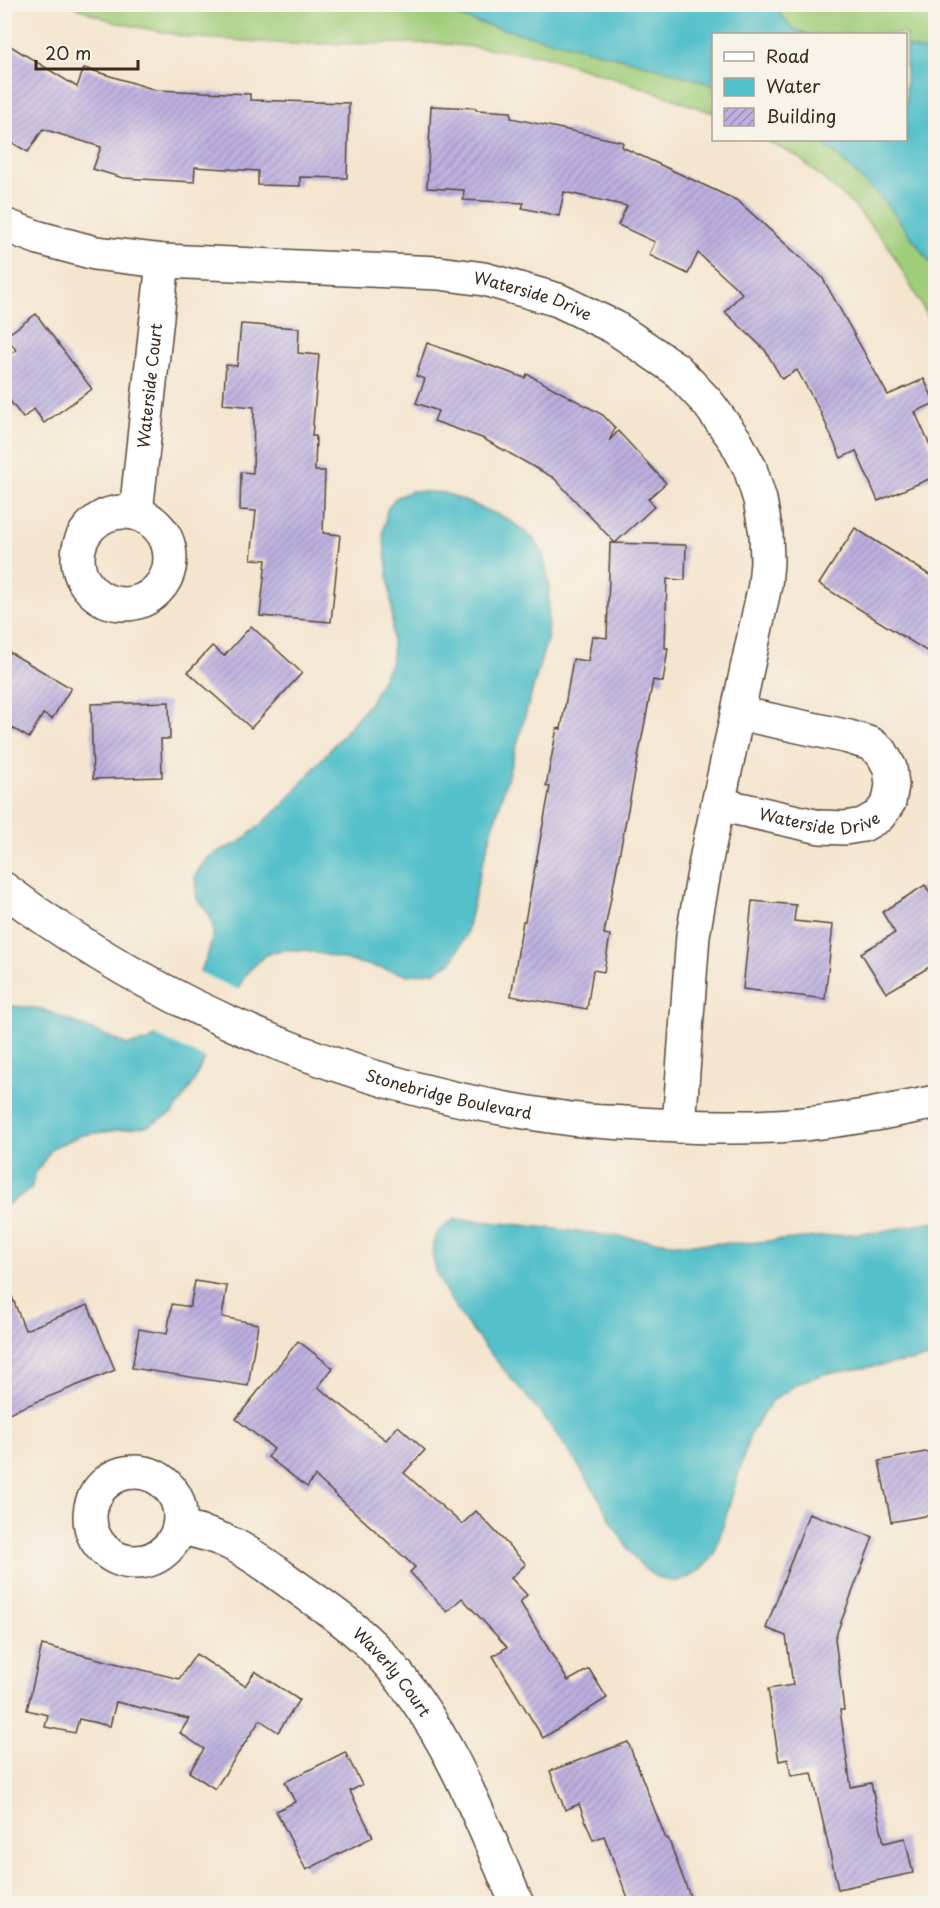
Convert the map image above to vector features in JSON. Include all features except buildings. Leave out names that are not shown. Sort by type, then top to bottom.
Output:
[{"type":"street","name":"Waterside Drive","points":[[4,225],[39,238],[95,253],[164,261],[438,273],[484,279],[568,304],[614,327],[676,369],[708,403],[735,440],[750,468],[760,500],[766,533],[767,562],[765,585],[718,804],[693,935],[679,1126]]},
{"type":"street","name":"Waterside Court","points":[[136,513],[164,261]]},
{"type":"street","name":"Waterside Drive","points":[[718,804],[820,827],[845,828],[871,821],[879,816],[889,802],[892,785],[890,768],[882,753],[871,744],[849,737],[738,713]]},
{"type":"street","name":"Stonebridge Boulevard","points":[[4,889],[48,922],[169,995],[232,1025],[334,1065],[469,1103],[573,1120],[738,1127],[804,1124],[882,1113],[936,1102]]},
{"type":"street","name":"Waverly Court","points":[[179,1528],[210,1535],[243,1548],[336,1615],[380,1653],[411,1693],[461,1776],[517,1904]]},
{"type":"green space","points":[[70,5],[935,5],[935,329],[887,244],[852,204],[798,157],[767,141],[907,141],[907,33],[712,33],[712,113],[542,55],[438,43],[291,44],[187,37],[114,22]]},
{"type":"water","points":[[434,5],[773,5],[792,28],[805,33],[712,33],[712,85],[445,11]]},
{"type":"water","points":[[907,46],[935,54],[935,269],[887,204],[839,157],[817,141],[907,141]]},
{"type":"water","points":[[411,491],[445,493],[506,518],[532,537],[543,553],[549,582],[548,636],[480,873],[466,935],[452,961],[437,971],[409,975],[305,950],[281,950],[265,955],[245,975],[191,1087],[173,1113],[147,1126],[82,1135],[52,1148],[35,1174],[31,1189],[5,1206],[5,1005],[42,1009],[128,1045],[147,1042],[173,1025],[207,957],[214,931],[209,914],[197,899],[195,876],[206,859],[239,843],[281,807],[369,704],[392,660],[392,608],[383,533],[387,510],[395,498]]},
{"type":"water","points":[[456,1219],[679,1244],[745,1243],[877,1232],[935,1222],[935,1357],[824,1374],[798,1383],[771,1402],[751,1432],[714,1556],[690,1577],[667,1581],[650,1573],[633,1555],[561,1440],[481,1342],[449,1297],[438,1277],[432,1251],[434,1239],[440,1230]]},
{"type":"pier","points":[[197,971],[241,991],[208,1060],[153,1034],[171,1023]]}]
